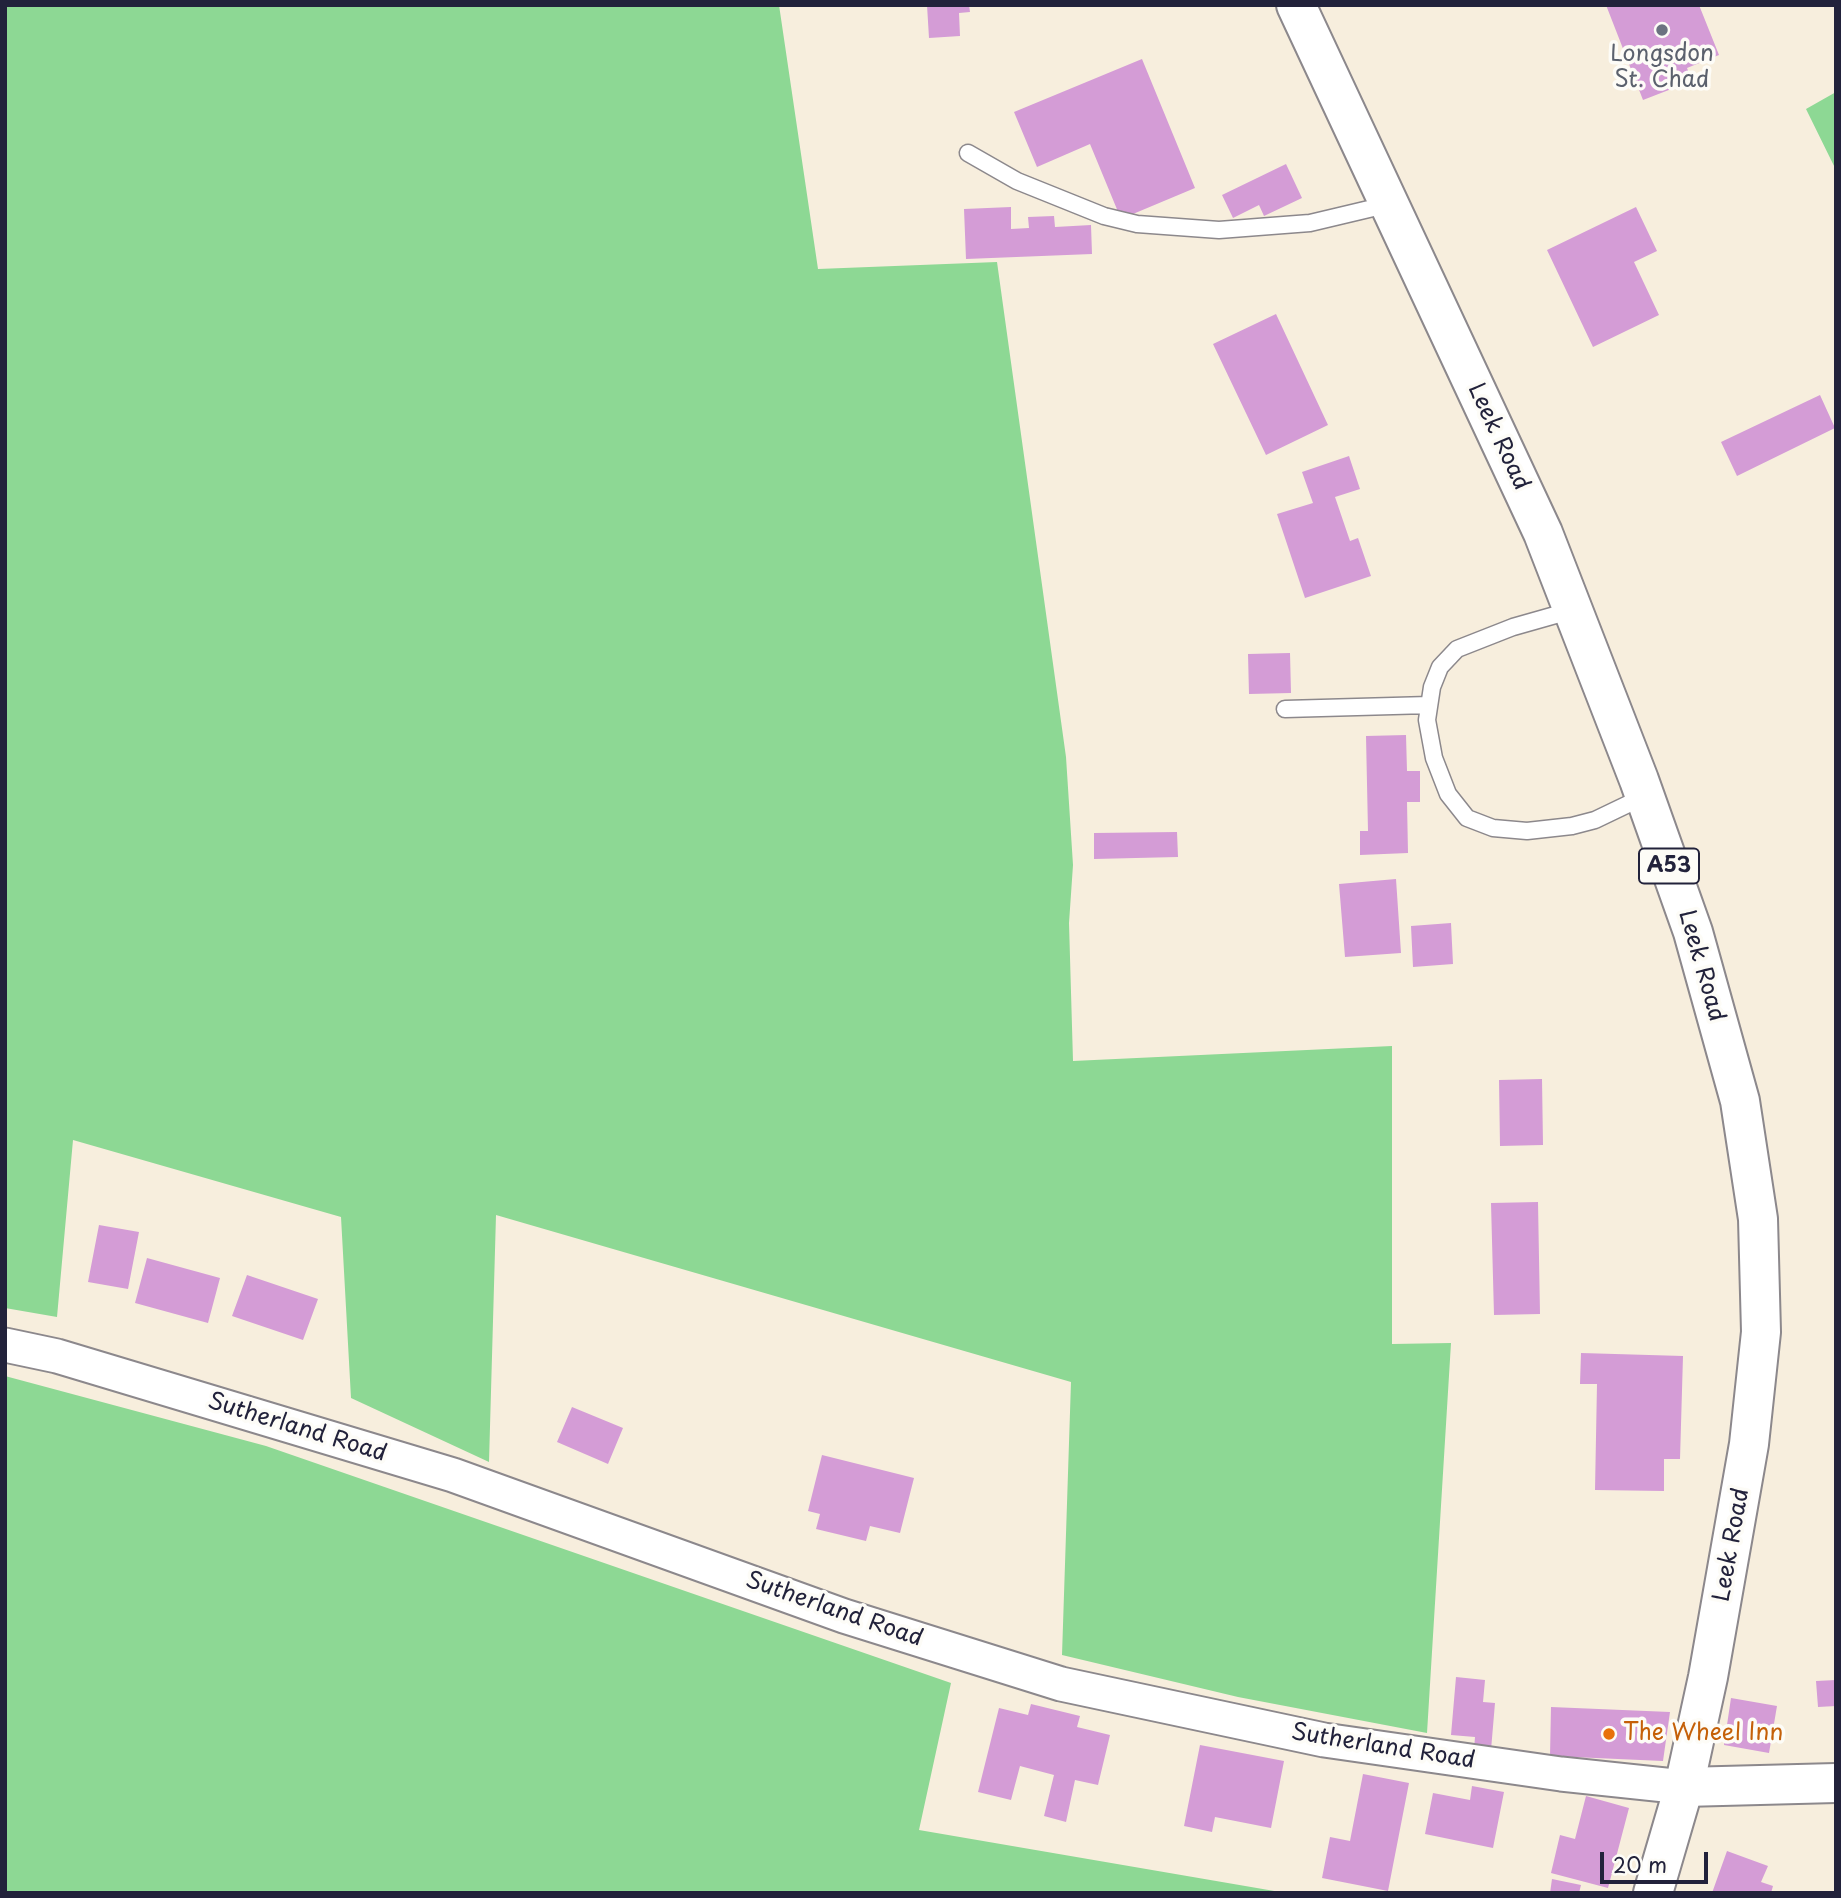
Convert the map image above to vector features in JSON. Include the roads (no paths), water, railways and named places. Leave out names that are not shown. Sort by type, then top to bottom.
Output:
[{"type":"main road","name":"Leek Road","points":[[1296,5],[1543,533],[1645,796],[1693,932],[1740,1101],[1758,1219],[1761,1332],[1749,1444],[1720,1616],[1684,1787]]},
{"type":"main road","points":[[1684,1787],[1836,1783]]},
{"type":"main road","name":"A53","points":[[1653,1893],[1684,1787]]},
{"type":"street","name":"Sutherland Road","points":[[5,1345],[57,1356],[453,1475],[844,1616],[1061,1684],[1324,1740],[1561,1774],[1684,1787]]},
{"type":"lane","points":[[968,153],[1017,181],[1104,216],[1137,224],[1219,230],[1310,223],[1390,204]]},
{"type":"lane","points":[[1573,610],[1495,633],[1457,649],[1440,667],[1427,720],[1434,758],[1448,794],[1467,818],[1493,828],[1515,830],[1572,826],[1595,820],[1645,796]]},
{"type":"lane","points":[[1285,709],[1429,705]]},
{"type":"place","name":"Longsdon St. Chad","points":[[1662,30]]},
{"type":"place","name":"The Wheel Inn","points":[[1609,1734]]}]
